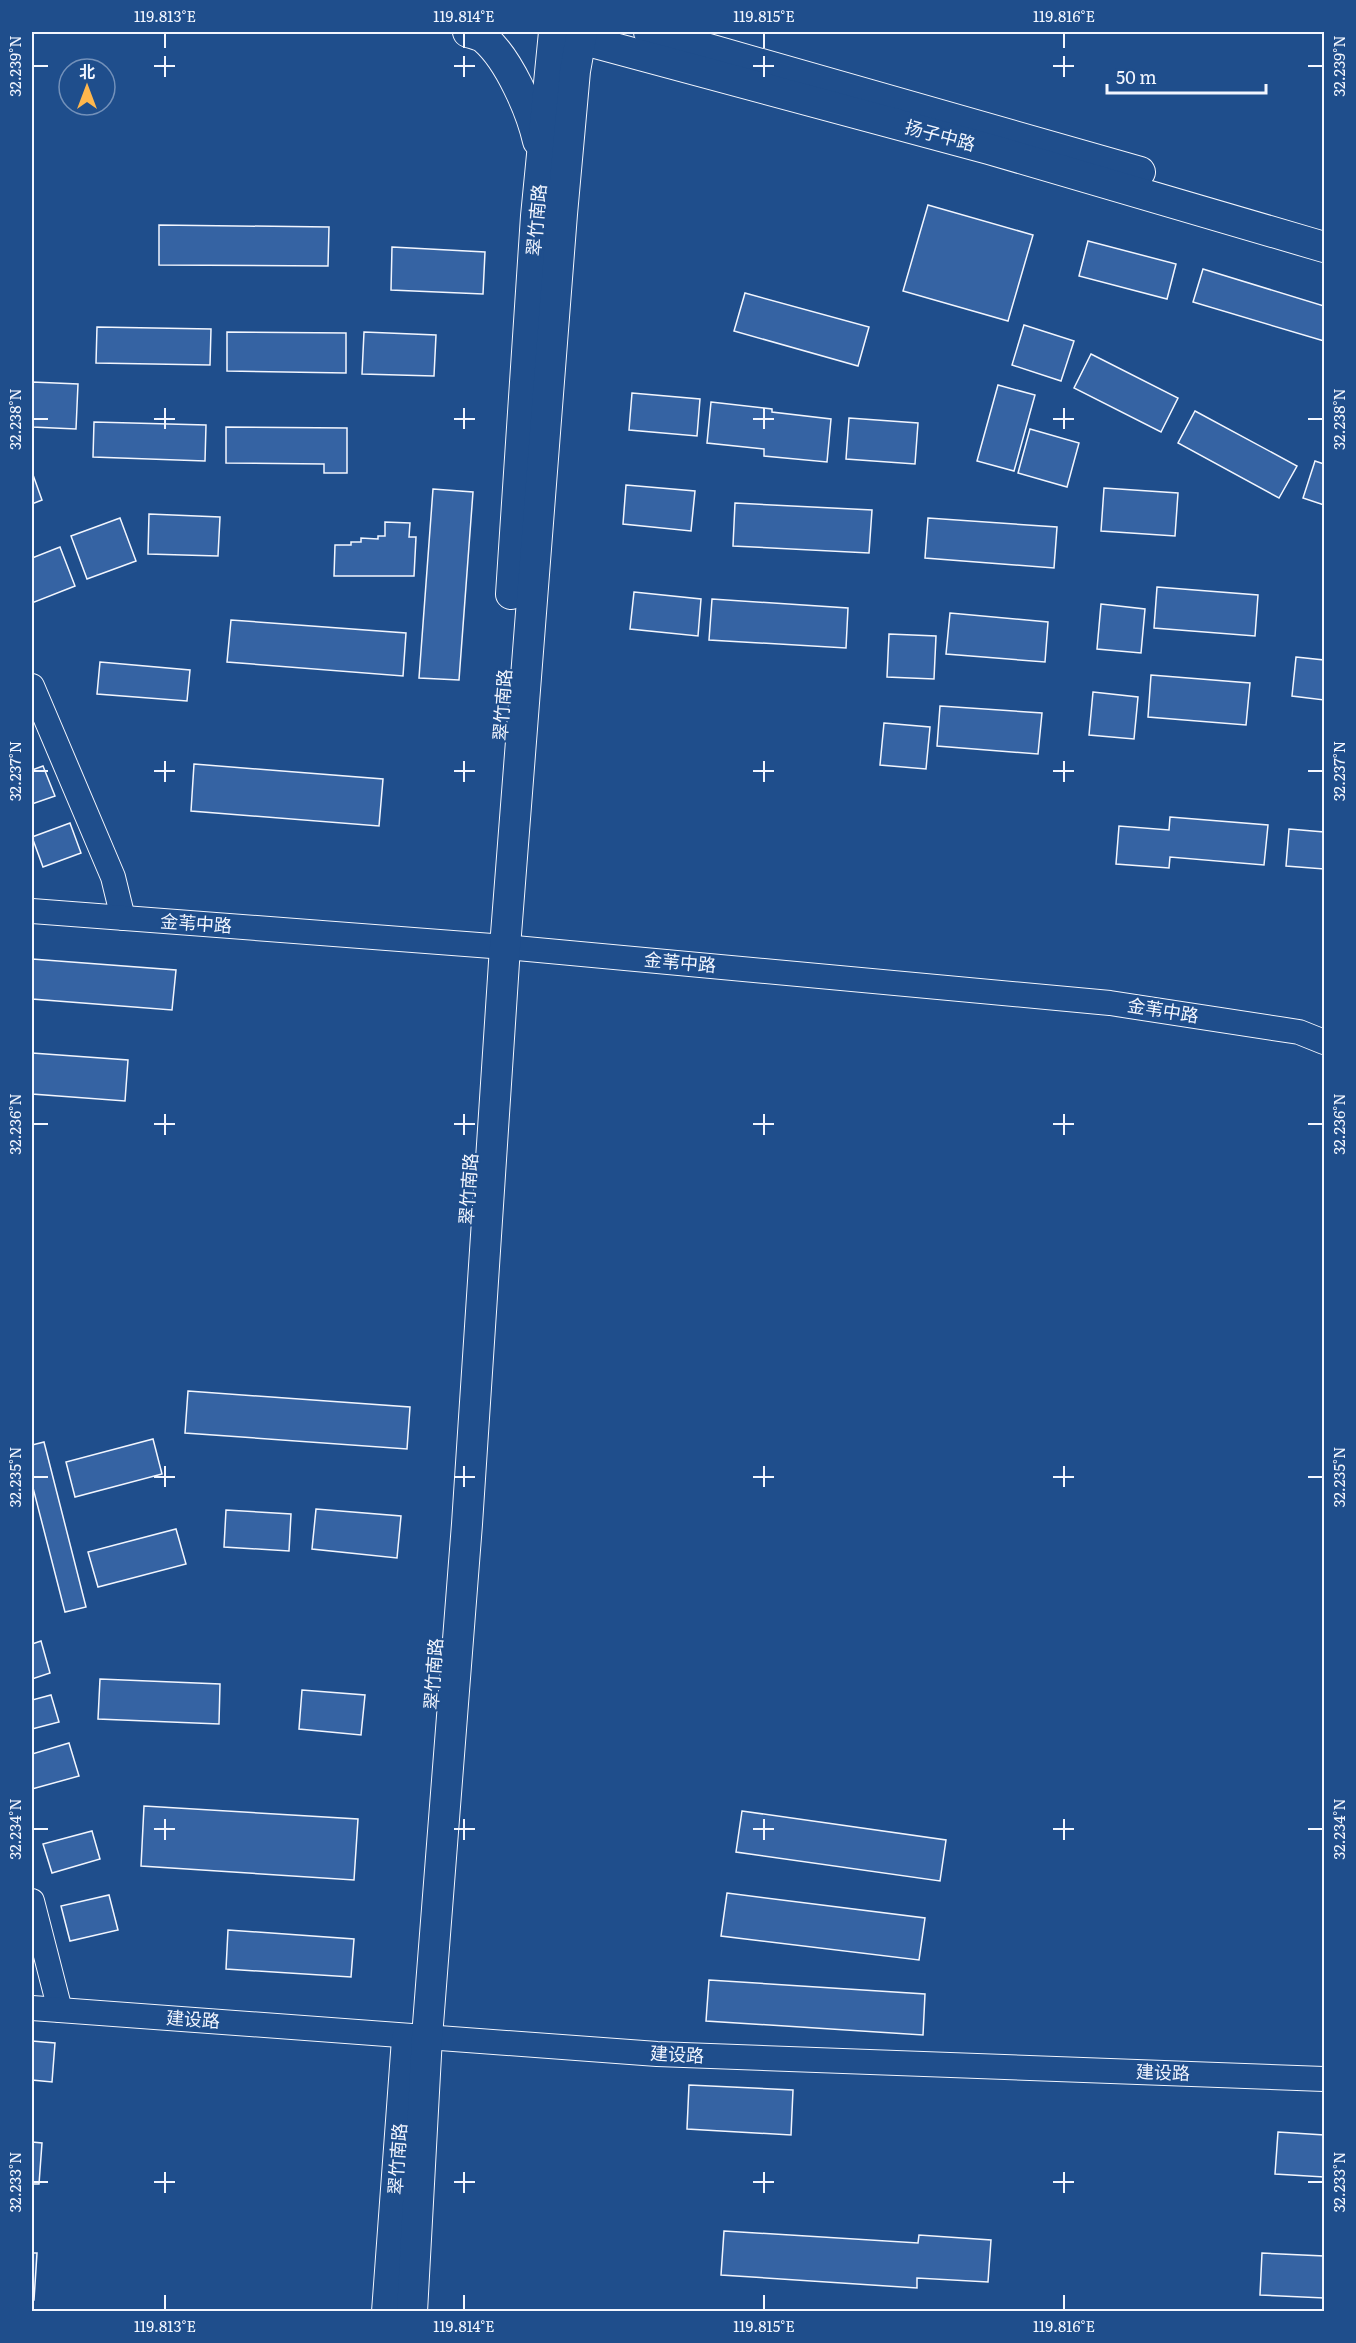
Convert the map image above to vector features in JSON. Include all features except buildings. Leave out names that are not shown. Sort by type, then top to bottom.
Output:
[{"type":"main road","points":[[468,32],[484,38],[510,73],[533,116],[542,162]]},
{"type":"main road","name":"扬子中路","points":[[649,32],[682,37],[1324,226]]},
{"type":"main road","name":"翠竹南路","points":[[387,2312],[417,2036],[467,1524],[495,946],[542,162],[565,33]]},
{"type":"main road","name":"翠竹南路","points":[[495,946],[562,214],[565,33]]},
{"type":"main road","name":"扬子中路","points":[[565,33],[989,149],[1324,247]]},
{"type":"main road","name":"翠竹南路","points":[[412,2312],[417,2036]]},
{"type":"street","points":[[32,686],[113,877],[123,918]]},
{"type":"street","name":"金苇中路","points":[[32,911],[495,946],[1110,1003],[1299,1032],[1324,1042]]},
{"type":"street","points":[[32,1901],[60,2010]]},
{"type":"street","name":"建设路","points":[[32,2008],[657,2054],[1324,2079]]}]
